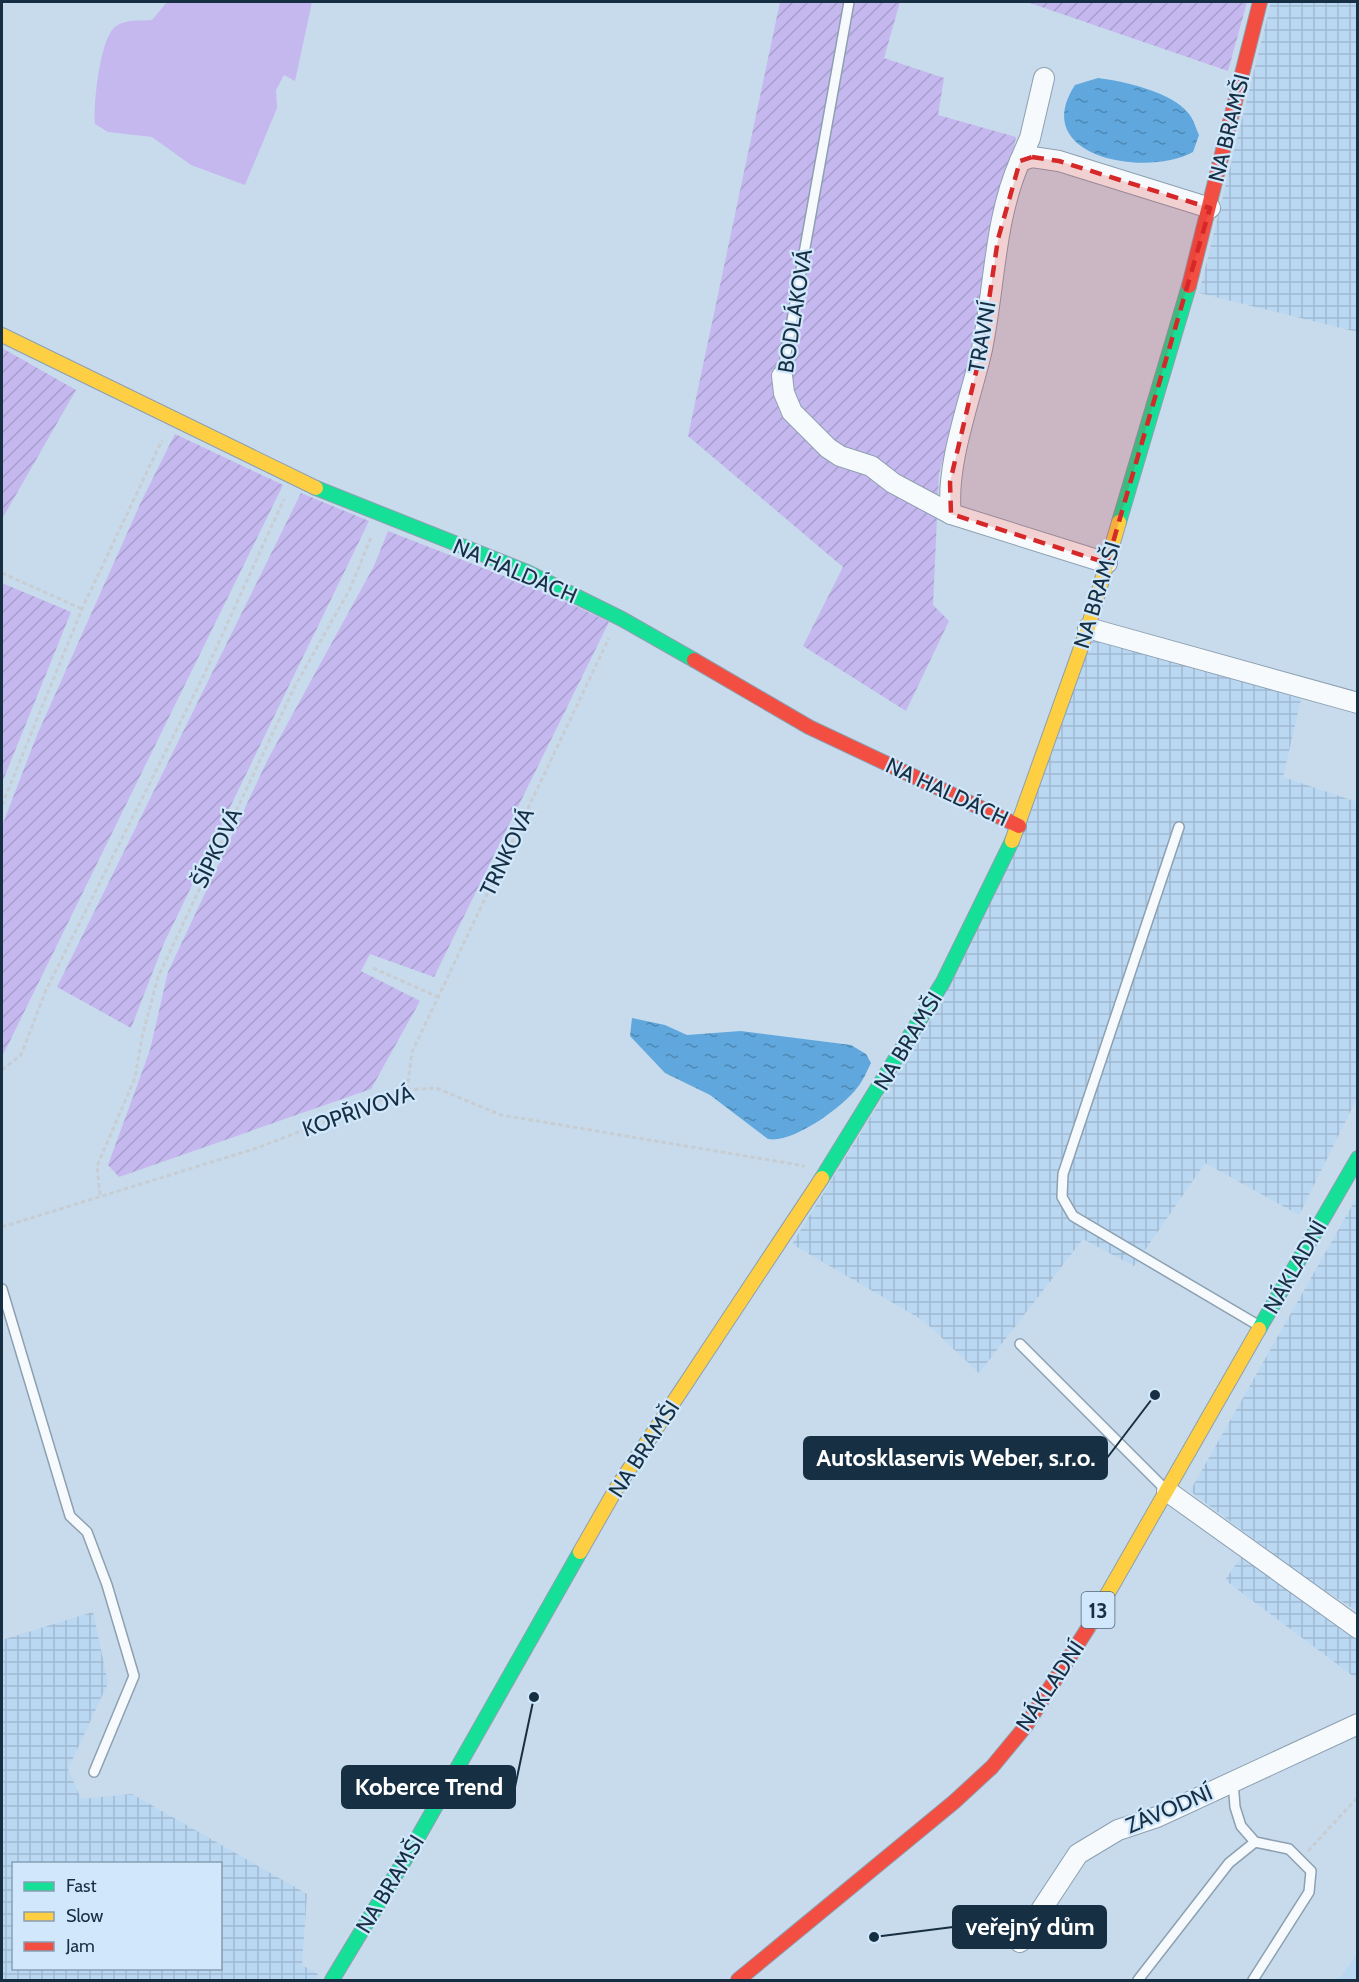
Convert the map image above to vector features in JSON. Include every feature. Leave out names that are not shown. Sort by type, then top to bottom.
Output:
[{"type":"street","name":"NA BRAMŠI","points":[[332,1980],[413,1846],[616,1489],[827,1173],[943,982],[1019,826],[1088,628],[1209,208],[1260,2]]},
{"type":"street","name":"TRAVNÍ","points":[[951,514],[950,482],[982,347],[998,239],[1020,161],[1030,138],[1044,78]]},
{"type":"street","points":[[1020,161],[1032,157],[1059,161],[1209,208]]},
{"type":"street","name":"NA HALDÁCH","points":[[2,334],[293,479],[380,516],[527,572],[622,619],[809,727],[1019,826]]},
{"type":"street","name":"BODLÁKOVÁ","points":[[782,376],[784,393],[792,412],[828,448],[840,456],[871,466],[893,483],[951,514],[1107,563]]},
{"type":"street","points":[[1088,628],[1358,703]]},
{"type":"street","name":"NÁKLADNÍ","points":[[738,1980],[954,1802],[992,1767],[1025,1727],[1054,1684],[1167,1491],[1358,1158]]},
{"type":"street","points":[[1167,1491],[1358,1628]]},
{"type":"street","name":"ZÁVODNÍ","points":[[1020,1942],[1078,1854],[1118,1830],[1157,1817],[1358,1724]]},
{"type":"lane","name":"BODLÁKOVÁ","points":[[782,376],[849,2]]},
{"type":"lane","points":[[1179,827],[1063,1174],[1062,1197],[1073,1216],[1261,1327]]},
{"type":"lane","points":[[2,1289],[70,1516],[87,1532],[134,1676],[94,1772]]},
{"type":"lane","points":[[1020,1344],[1167,1491]]},
{"type":"lane","points":[[1233,1781],[1235,1807],[1240,1827],[1254,1842],[1289,1850],[1311,1871],[1309,1892],[1253,1980]]},
{"type":"lane","points":[[1138,1980],[1229,1863],[1254,1842]]},
{"type":"path","points":[[2,806],[82,609],[171,419]]},
{"type":"path","points":[[2,1070],[21,1055],[46,990],[204,675],[293,479]]},
{"type":"path","name":"ŠÍPKOVÁ","points":[[100,1195],[96,1166],[135,1078],[142,1037],[158,977],[294,688],[350,589],[380,516]]},
{"type":"path","points":[[2,573],[82,609]]},
{"type":"path","name":"TRNKOVÁ","points":[[407,1090],[412,1052],[608,640],[622,619]]},
{"type":"path","points":[[374,968],[438,997]]},
{"type":"path","name":"KOPŘIVOVÁ","points":[[2,1227],[256,1148],[407,1090],[436,1088],[501,1115],[796,1164],[827,1173]]},
{"type":"path","points":[[1300,1859],[1358,1797]]},
{"type":"highlighted area","points":[[1032,157],[1059,161],[1210,208],[1107,563],[951,514],[950,482],[982,347],[998,239],[1020,161]]},
{"type":"shaded area","points":[[167,2],[312,2],[295,81],[284,75],[276,90],[277,108],[245,185],[191,165],[152,137],[108,132],[95,124],[99,72],[110,32],[125,22],[152,20]]},
{"type":"shaded area","points":[[780,2],[900,2],[884,58],[944,78],[938,115],[1016,137],[972,353],[939,474],[933,605],[949,621],[906,711],[803,646],[843,567],[688,436]]},
{"type":"shaded area","points":[[1027,2],[1247,2],[1228,71]]},
{"type":"shaded area","points":[[1271,2],[1357,2],[1357,332],[1199,293]]},
{"type":"shaded area","points":[[2,348],[76,390],[2,519]]},
{"type":"shaded area","points":[[175,434],[283,485],[2,1057],[2,826],[37,735],[141,502]]},
{"type":"shaded area","points":[[301,493],[369,521],[164,943],[131,1028],[57,987]]},
{"type":"shaded area","points":[[388,531],[550,594],[609,622],[434,977],[370,954],[361,971],[420,1001],[371,1089],[119,1177],[108,1165],[150,1050],[168,972],[268,759],[374,566]]},
{"type":"shaded area","points":[[2,583],[71,612],[2,783]]},
{"type":"shaded area","points":[[1094,637],[1301,699],[1283,777],[1357,802],[1358,1096],[1299,1215],[1205,1163],[1134,1266],[1083,1239],[979,1373],[924,1321],[792,1244],[931,1019]]},
{"type":"shaded area","points":[[1357,1197],[1357,1611],[1305,1578],[1190,1491]]},
{"type":"shaded area","points":[[1242,1556],[1357,1640],[1357,1679],[1225,1580]]},
{"type":"shaded area","points":[[93,1612],[108,1683],[68,1769],[81,1799],[132,1794],[307,1894],[302,1965],[318,1974],[314,1980],[2,1980],[2,1640]]},
{"type":"shaded area","points":[[1357,1954],[1357,1980],[1338,1980],[1344,1972]]},
{"type":"water","points":[[1098,78],[1147,89],[1182,106],[1191,116],[1199,135],[1193,152],[1173,160],[1148,163],[1123,161],[1099,155],[1079,145],[1067,130],[1065,110],[1075,85]]},
{"type":"water","points":[[632,1018],[665,1025],[687,1035],[741,1031],[851,1045],[866,1054],[871,1063],[857,1088],[829,1114],[790,1136],[768,1139],[710,1095],[665,1073],[630,1036]]},
{"type":"traffic: fast","points":[[1119,522],[1189,286]]},
{"type":"traffic: fast","points":[[316,488],[527,572],[622,619],[694,660]]},
{"type":"traffic: fast","points":[[822,1178],[943,982],[1012,841]]},
{"type":"traffic: fast","points":[[1259,1329],[1358,1158]]},
{"type":"traffic: fast","points":[[332,1980],[413,1846],[580,1552]]},
{"type":"traffic: slow","points":[[2,335],[316,488]]},
{"type":"traffic: slow","points":[[1012,841],[1088,628],[1119,522]]},
{"type":"traffic: slow","points":[[580,1552],[616,1489],[822,1178]]},
{"type":"traffic: slow","points":[[1088,1628],[1259,1329]]},
{"type":"traffic: jam","points":[[1189,286],[1260,2]]},
{"type":"traffic: jam","points":[[694,660],[809,727],[1019,826]]},
{"type":"traffic: jam","points":[[738,1980],[954,1802],[992,1767],[1025,1727],[1088,1628]]},
{"type":"place","name":"Autosklaservis Weber, s.r.o.","points":[[1155,1395]]},
{"type":"place","name":"Koberce Trend","points":[[534,1697]]},
{"type":"place","name":"veřejný dům","points":[[874,1937]]}]
